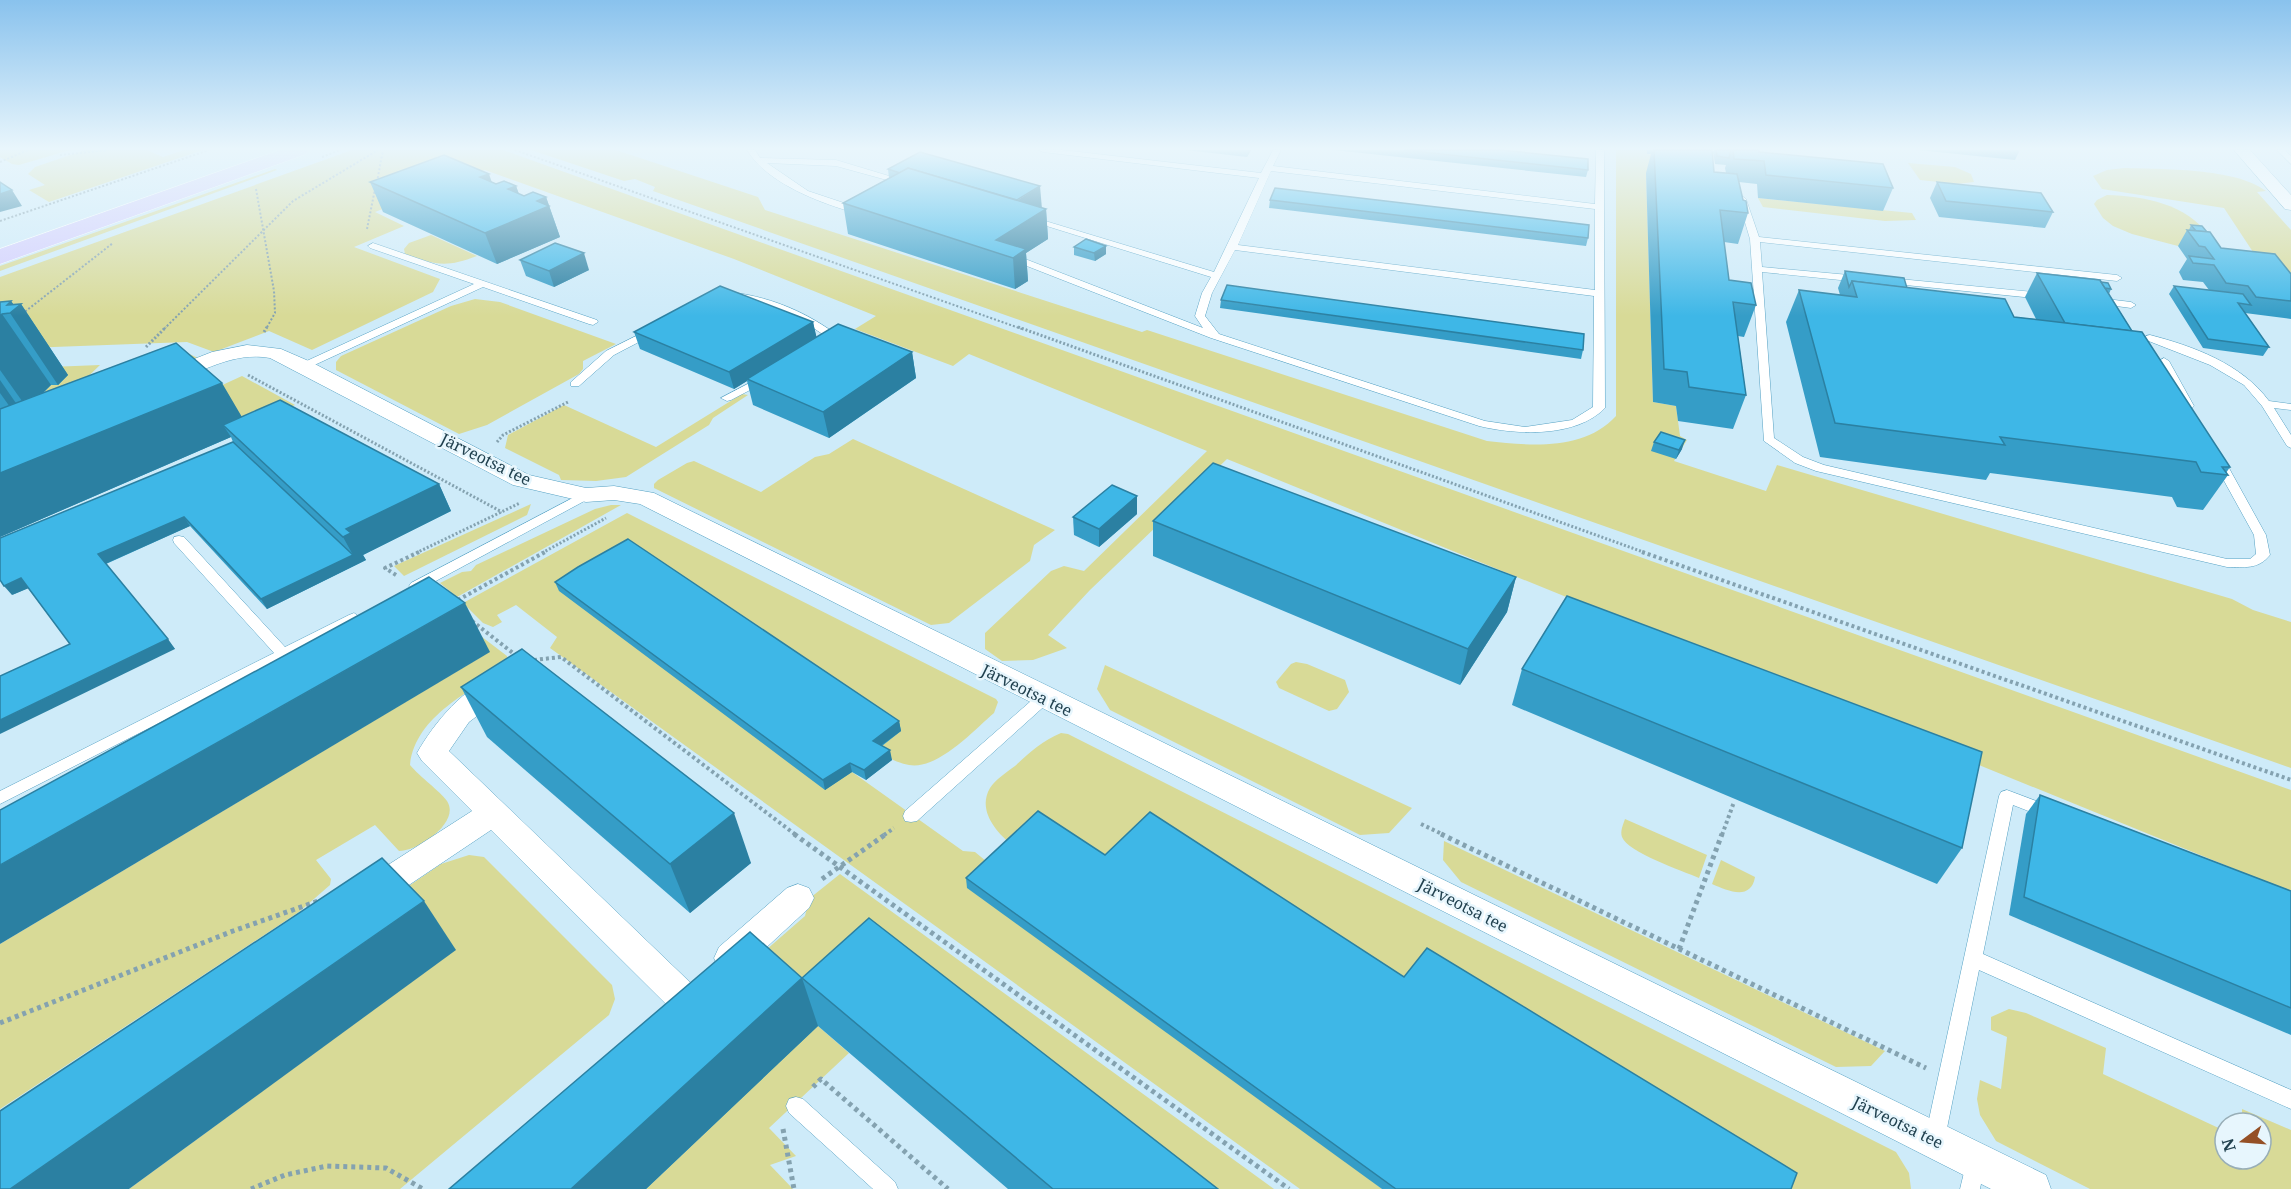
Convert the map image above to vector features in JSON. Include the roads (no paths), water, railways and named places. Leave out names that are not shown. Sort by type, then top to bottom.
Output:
[{"type":"main road","points":[[9,228],[76,205]]},
{"type":"main road","points":[[0,257],[144,205]]},
{"type":"street","name":"Järveotsa tee","points":[[148,384],[213,359],[253,351],[273,352],[521,480],[586,495],[614,492],[646,498],[1935,1140],[1972,1175],[2032,1189]]},
{"type":"street","points":[[531,661],[459,715],[432,753],[685,1000]]},
{"type":"street","points":[[338,903],[493,813]]},
{"type":"street","points":[[657,1022],[685,1000],[798,898]]},
{"type":"lane","points":[[844,205],[868,213]]},
{"type":"lane","points":[[1215,336],[1200,316],[1207,293],[1251,205]]},
{"type":"lane","points":[[1017,259],[1215,336],[1483,424],[1525,430],[1575,423],[1599,408],[1601,207],[1587,205]]},
{"type":"lane","points":[[1744,205],[1755,238],[1768,439],[1792,456],[1809,464],[2227,563],[2253,563],[2263,555],[2260,535],[2209,443]]},
{"type":"lane","points":[[1028,218],[1216,276]]},
{"type":"lane","points":[[1755,238],[2117,278]]},
{"type":"lane","points":[[373,246],[480,285],[593,322]]},
{"type":"lane","points":[[1232,247],[1599,294]]},
{"type":"lane","points":[[1757,269],[2050,297]]},
{"type":"lane","points":[[304,366],[480,285]]},
{"type":"lane","points":[[720,299],[728,296],[747,296],[815,323],[829,334],[830,341],[820,348]]},
{"type":"lane","points":[[2085,300],[2131,304]]},
{"type":"lane","points":[[575,384],[610,353],[662,326]]},
{"type":"lane","points":[[2150,338],[2232,372],[2250,384],[2291,444]]},
{"type":"lane","points":[[2164,361],[2192,412]]},
{"type":"lane","points":[[727,398],[779,370]]},
{"type":"lane","points":[[2264,403],[2291,407]]},
{"type":"lane","points":[[405,592],[586,495]]},
{"type":"lane","points":[[179,540],[283,654]]},
{"type":"lane","points":[[0,798],[364,613]]},
{"type":"lane","points":[[911,816],[1044,698]]},
{"type":"lane","points":[[1935,1140],[2007,796],[2062,818]]},
{"type":"lane","points":[[1974,958],[2291,1100]]},
{"type":"lane","points":[[796,1106],[888,1189]]}]
